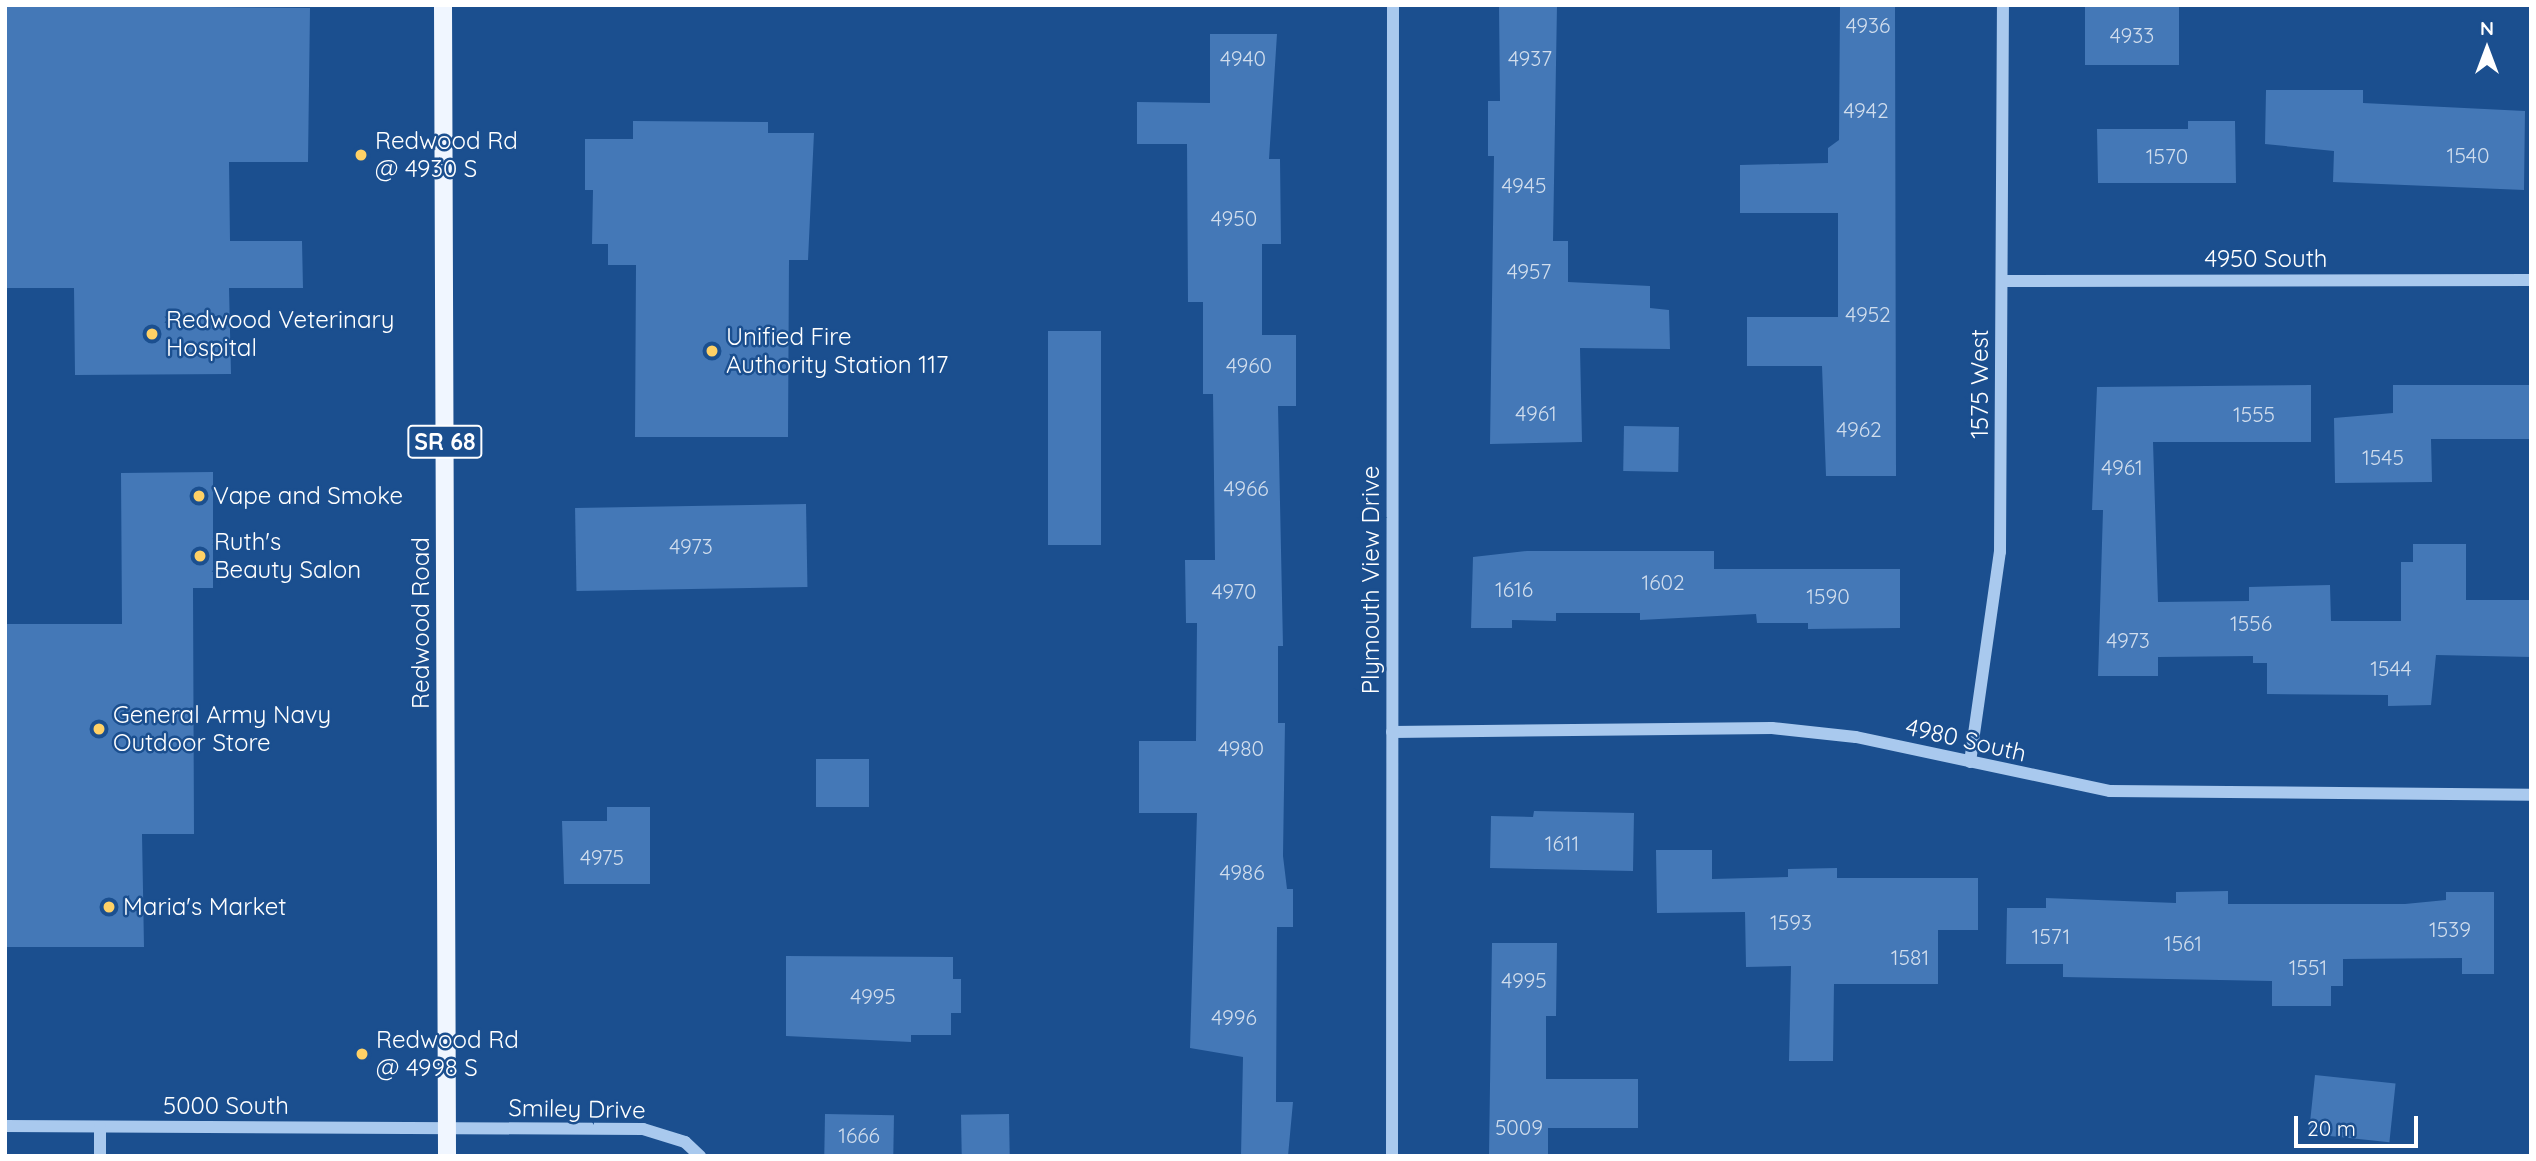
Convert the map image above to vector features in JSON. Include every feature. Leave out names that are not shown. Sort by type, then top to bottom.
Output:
[{"type":"main road","name":"Redwood Road","points":[[443,5],[447,1156]]},
{"type":"street","name":"Plymouth View Drive","points":[[1392,1156],[1393,5]]},
{"type":"street","name":"1575 West","points":[[1970,762],[2000,552],[2003,5]]},
{"type":"street","name":"4950 South","points":[[2002,281],[2531,280]]},
{"type":"street","name":"4980 South","points":[[1392,732],[1772,728],[1856,737],[2070,785],[2151,794],[2531,795]]},
{"type":"street","name":"5000 South","points":[[5,1126],[447,1127]]},
{"type":"street","points":[[100,1127],[100,1156]]},
{"type":"street","name":"Smiley Drive","points":[[447,1127],[643,1129],[685,1142],[700,1156]]},
{"type":"building","points":[[5,5],[310,8],[308,162],[229,162],[230,241],[302,241],[303,288],[229,288],[231,374],[75,375],[74,288],[5,288]]},
{"type":"building","points":[[1499,5],[1557,5],[1553,241],[1568,241],[1568,282],[1650,286],[1650,308],[1669,310],[1670,349],[1580,348],[1582,442],[1490,444],[1494,156],[1488,156],[1488,101],[1500,101]]},
{"type":"building","points":[[1840,5],[1895,5],[1896,476],[1826,476],[1822,366],[1747,366],[1747,317],[1838,317],[1838,213],[1740,213],[1740,165],[1828,163],[1828,148],[1839,140]]},
{"type":"building","points":[[2085,5],[2179,5],[2179,65],[2085,65]]},
{"type":"building","points":[[1210,34],[1277,34],[1269,159],[1280,159],[1281,244],[1262,244],[1262,335],[1296,335],[1296,406],[1278,406],[1283,646],[1278,646],[1278,723],[1285,723],[1283,856],[1287,889],[1293,889],[1293,927],[1277,927],[1276,1102],[1293,1102],[1288,1156],[1241,1156],[1243,1057],[1190,1048],[1197,813],[1139,813],[1139,741],[1196,741],[1197,623],[1186,623],[1185,560],[1215,560],[1213,394],[1203,394],[1203,302],[1188,302],[1187,144],[1137,144],[1137,102],[1210,103]]},
{"type":"building","points":[[2266,90],[2363,90],[2363,103],[2525,111],[2524,190],[2333,182],[2334,151],[2265,144]]},
{"type":"building","name":"Unified Fire Authority Station 117","points":[[633,121],[768,122],[768,133],[814,133],[808,260],[789,260],[788,437],[635,437],[636,265],[608,265],[608,244],[592,244],[593,190],[585,190],[585,139],[633,139]]},
{"type":"building","points":[[2188,121],[2235,121],[2236,183],[2098,183],[2097,129],[2188,129]]},
{"type":"building","points":[[1048,331],[1101,331],[1101,545],[1048,545]]},
{"type":"building","points":[[2311,385],[2311,442],[2153,442],[2158,602],[2249,601],[2249,587],[2330,585],[2331,621],[2401,621],[2401,562],[2413,562],[2413,544],[2466,544],[2466,600],[2531,600],[2531,657],[2436,655],[2431,705],[2388,706],[2388,695],[2267,694],[2267,663],[2253,663],[2253,656],[2158,657],[2158,676],[2098,676],[2103,510],[2092,510],[2097,387]]},
{"type":"building","points":[[2393,385],[2531,385],[2531,439],[2431,439],[2432,482],[2335,483],[2334,418],[2393,413]]},
{"type":"building","points":[[1624,426],[1679,427],[1678,472],[1623,471]]},
{"type":"building","points":[[213,472],[213,588],[193,588],[194,834],[142,834],[144,947],[5,947],[5,624],[122,624],[121,473]]},
{"type":"building","points":[[806,504],[807,587],[576,591],[575,508]]},
{"type":"building","points":[[1527,551],[1714,551],[1714,569],[1900,569],[1900,628],[1808,629],[1808,623],[1757,623],[1756,614],[1640,620],[1640,613],[1556,613],[1556,621],[1512,620],[1512,628],[1471,628],[1473,557]]},
{"type":"building","points":[[816,759],[869,759],[869,807],[816,807]]},
{"type":"building","points":[[607,807],[650,807],[650,884],[564,884],[562,821],[607,821]]},
{"type":"building","points":[[1534,811],[1634,813],[1633,871],[1490,868],[1491,816],[1533,817]]},
{"type":"building","points":[[1656,850],[1712,850],[1712,879],[1788,877],[1788,869],[1837,868],[1837,878],[1978,878],[1978,930],[1938,930],[1938,984],[1834,984],[1833,1061],[1789,1061],[1791,966],[1746,967],[1745,912],[1657,913]]},
{"type":"building","points":[[2228,891],[2228,904],[2405,904],[2446,900],[2446,892],[2494,892],[2494,974],[2462,974],[2462,958],[2343,959],[2343,986],[2331,986],[2331,1006],[2272,1006],[2272,981],[2063,977],[2063,964],[2006,964],[2007,908],[2046,908],[2046,898],[2176,903],[2176,892]]},
{"type":"building","points":[[1492,943],[1557,943],[1556,1016],[1546,1016],[1546,1079],[1638,1079],[1638,1128],[1548,1128],[1548,1156],[1489,1156]]},
{"type":"building","points":[[786,956],[953,957],[953,979],[961,979],[961,1013],[951,1013],[951,1035],[911,1035],[911,1042],[786,1036]]},
{"type":"building","points":[[2315,1075],[2396,1083],[2389,1142],[2309,1134]]},
{"type":"building","points":[[825,1114],[894,1115],[893,1156],[824,1156]]},
{"type":"building","points":[[1009,1114],[1010,1156],[962,1156],[961,1115]]},
{"type":"place","name":"Redwood Rd @ 4930 S","points":[[361,155]]},
{"type":"place","name":"Redwood Veterinary Hospital","points":[[152,334]]},
{"type":"place","name":"Unified Fire Authority Station 117","points":[[712,351]]},
{"type":"place","name":"Vape and Smoke","points":[[199,496]]},
{"type":"place","name":"Ruth's Beauty Salon","points":[[200,556]]},
{"type":"place","name":"General Army Navy Outdoor Store","points":[[99,729]]},
{"type":"place","name":"Maria's Market","points":[[109,907]]},
{"type":"place","name":"Redwood Rd @ 4998 S","points":[[362,1054]]}]
